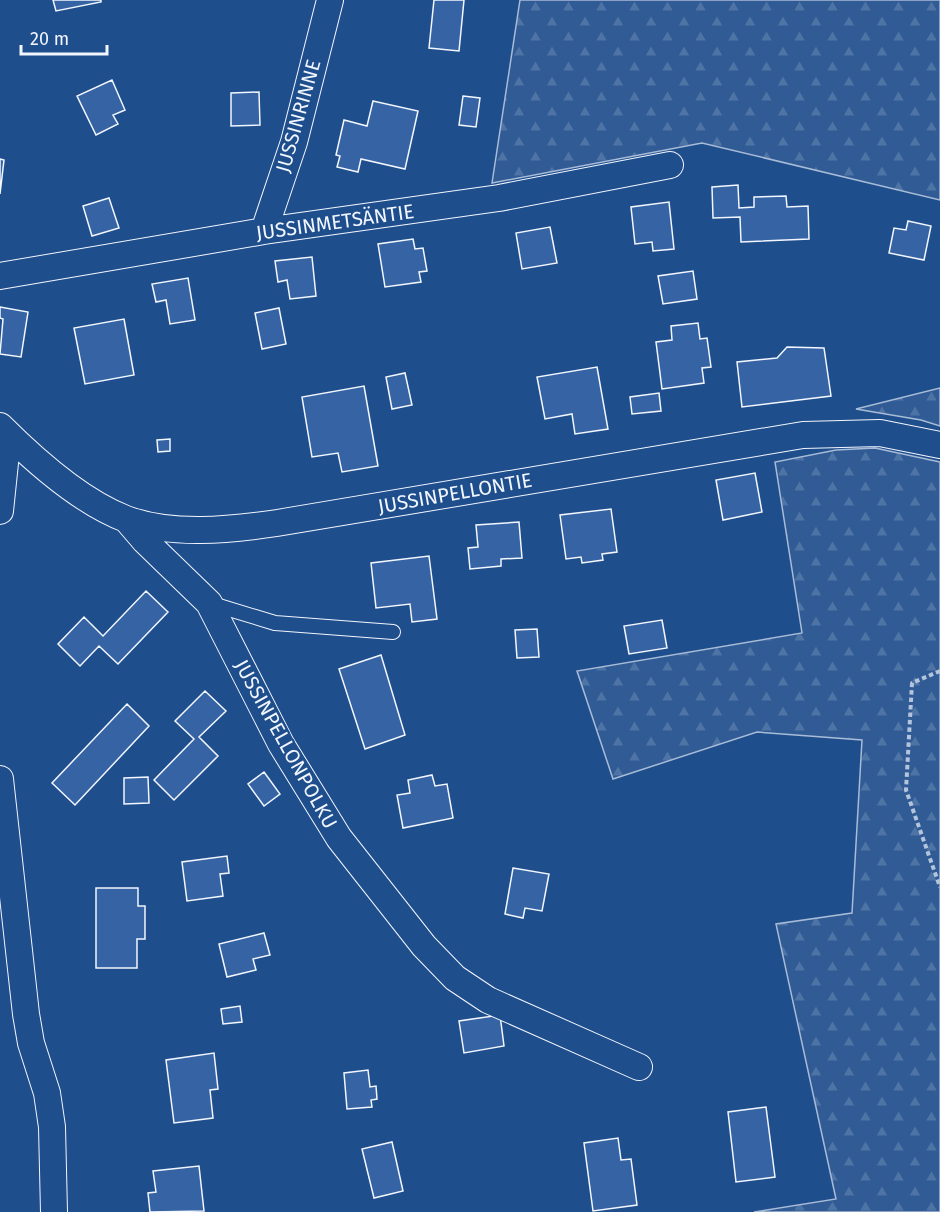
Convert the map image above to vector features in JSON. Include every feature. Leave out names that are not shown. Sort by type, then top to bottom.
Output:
[{"type":"street","name":"JUSSINRINNE","points":[[264,231],[294,142],[330,0]]},
{"type":"street","name":"JUSSINMETSÄNTIE","points":[[0,276],[264,231],[499,198],[670,165]]},
{"type":"street","points":[[0,511],[4,430]]},
{"type":"street","name":"JUSSINPELLONTIE","points":[[4,430],[78,492],[127,520],[184,529],[244,528],[803,435],[880,433],[939,443]]},
{"type":"street","name":"JUSSINPELLONPOLKU","points":[[127,520],[151,548],[209,603],[281,744],[339,838],[424,946],[455,978],[488,1000],[639,1067]]},
{"type":"street","points":[[0,779],[26,1014],[31,1043],[47,1094],[52,1127],[54,1212]]},
{"type":"lane","points":[[209,603],[275,623],[393,632]]},
{"type":"path","points":[[940,671],[912,683],[906,790],[940,887]]},
{"type":"green space","points":[[520,0],[940,0],[940,200],[702,143],[492,183]]},
{"type":"green space","points":[[940,388],[940,426],[921,420],[856,409]]},
{"type":"green space","points":[[875,448],[940,462],[940,1212],[754,1212],[836,1199],[776,924],[852,913],[862,740],[757,732],[613,779],[577,671],[802,633],[775,462],[836,450]]},
{"type":"building","points":[[53,0],[101,0],[101,2],[56,11]]},
{"type":"building","points":[[434,0],[464,0],[459,51],[429,48]]},
{"type":"building","points":[[112,80],[125,110],[113,115],[118,124],[96,135],[77,96]]},
{"type":"building","points":[[259,92],[260,125],[231,126],[231,93]]},
{"type":"building","points":[[463,96],[480,98],[476,127],[459,125]]},
{"type":"building","points":[[373,101],[418,111],[405,169],[361,159],[358,172],[337,167],[340,156],[336,155],[344,120],[367,126]]},
{"type":"building","points":[[0,159],[4,160],[0,194]]},
{"type":"building","points":[[738,185],[739,208],[754,207],[754,197],[786,196],[787,207],[808,206],[809,239],[741,242],[740,217],[713,218],[712,187]]},
{"type":"building","points":[[109,198],[119,228],[92,236],[83,206]]},
{"type":"building","points":[[669,202],[674,249],[653,251],[652,242],[635,244],[631,207]]},
{"type":"building","points":[[908,221],[931,226],[924,260],[889,253],[894,228],[906,230]]},
{"type":"building","points":[[550,227],[557,263],[522,269],[516,233]]},
{"type":"building","points":[[413,239],[415,249],[423,248],[427,271],[419,272],[421,282],[385,287],[378,244]]},
{"type":"building","points":[[312,257],[316,296],[290,299],[287,280],[278,282],[275,261]]},
{"type":"building","points":[[693,271],[697,299],[663,304],[658,276]]},
{"type":"building","points":[[188,278],[195,320],[170,324],[166,300],[156,302],[152,284]]},
{"type":"building","points":[[0,307],[28,312],[21,357],[0,354],[3,319],[0,318]]},
{"type":"building","points":[[279,308],[286,344],[262,349],[255,313]]},
{"type":"building","points":[[124,319],[134,375],[85,384],[74,328]]},
{"type":"building","points":[[698,323],[700,339],[707,338],[711,367],[702,368],[704,383],[662,389],[656,342],[672,340],[671,326]]},
{"type":"building","points":[[787,347],[824,348],[831,396],[742,407],[737,362],[777,358]]},
{"type":"building","points":[[597,367],[608,429],[575,434],[572,414],[545,419],[537,377]]},
{"type":"building","points":[[405,373],[412,405],[392,409],[386,377]]},
{"type":"building","points":[[364,386],[378,466],[342,472],[338,453],[312,457],[302,397]]},
{"type":"building","points":[[659,393],[661,411],[632,414],[630,397]]},
{"type":"building","points":[[170,439],[170,451],[158,452],[157,440]]},
{"type":"building","points":[[755,473],[762,512],[723,520],[716,480]]},
{"type":"building","points":[[611,509],[617,552],[602,554],[603,560],[582,563],[581,557],[566,559],[560,515]]},
{"type":"building","points":[[519,522],[522,558],[501,559],[501,566],[470,569],[468,548],[478,547],[476,525]]},
{"type":"building","points":[[429,556],[437,619],[412,622],[410,604],[376,608],[371,563]]},
{"type":"building","points":[[146,591],[168,612],[118,664],[99,646],[80,666],[58,644],[84,617],[103,636]]},
{"type":"building","points":[[662,620],[667,648],[629,654],[624,626]]},
{"type":"building","points":[[537,629],[539,657],[517,658],[515,630]]},
{"type":"building","points":[[381,655],[405,735],[365,749],[339,669]]},
{"type":"building","points":[[205,691],[226,711],[199,737],[218,756],[174,800],[154,780],[194,739],[175,721]]},
{"type":"building","points":[[127,704],[149,726],[75,805],[52,783]]},
{"type":"building","points":[[264,772],[280,794],[264,806],[248,784]]},
{"type":"building","points":[[432,775],[435,786],[447,784],[453,818],[403,828],[397,795],[410,793],[408,780]]},
{"type":"building","points":[[148,777],[149,803],[124,804],[124,778]]},
{"type":"building","points":[[227,856],[229,873],[220,874],[223,896],[187,901],[182,862]]},
{"type":"building","points":[[513,868],[549,874],[542,911],[525,908],[523,918],[505,914]]},
{"type":"building","points":[[96,888],[138,888],[138,906],[145,906],[145,939],[137,939],[137,968],[96,968]]},
{"type":"building","points":[[264,933],[270,955],[253,959],[256,970],[227,977],[219,944]]},
{"type":"building","points":[[240,1006],[242,1022],[223,1024],[221,1009]]},
{"type":"building","points":[[500,1015],[504,1046],[464,1053],[459,1021]]},
{"type":"building","points":[[214,1053],[218,1089],[210,1090],[213,1118],[174,1123],[166,1060]]},
{"type":"building","points":[[368,1070],[370,1087],[376,1086],[377,1099],[371,1100],[372,1107],[347,1109],[344,1073]]},
{"type":"building","points":[[766,1107],[775,1177],[736,1182],[728,1112]]},
{"type":"building","points":[[618,1138],[621,1160],[631,1159],[637,1205],[593,1211],[584,1143]]},
{"type":"building","points":[[392,1142],[403,1191],[374,1198],[362,1149]]},
{"type":"building","points":[[199,1166],[204,1211],[150,1212],[148,1193],[156,1192],[153,1171]]}]
